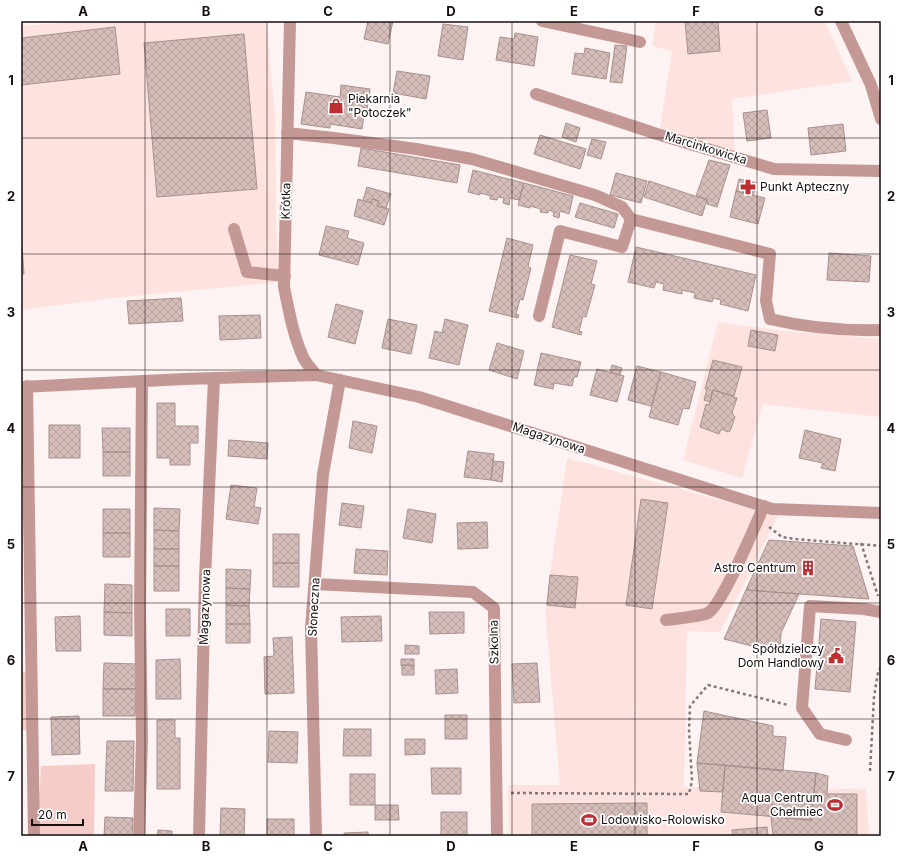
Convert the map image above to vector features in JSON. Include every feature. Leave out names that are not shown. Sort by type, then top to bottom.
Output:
[{"type":"street","name":"Krótka","points":[[290,21],[284,287],[290,318],[297,341],[304,358],[316,375]]},
{"type":"street","points":[[542,21],[640,42]]},
{"type":"street","points":[[841,21],[877,88],[881,119]]},
{"type":"street","name":"Marcinkowicka","points":[[536,94],[657,134],[774,169],[881,171]]},
{"type":"street","points":[[287,133],[416,149],[472,159],[595,195],[622,207],[631,219],[770,254],[766,301],[770,319],[799,326],[851,330],[881,330]]},
{"type":"street","points":[[539,316],[560,231],[622,247],[631,219]]},
{"type":"street","points":[[234,229],[247,272],[285,276]]},
{"type":"street","name":"Magazynowa","points":[[34,836],[24,386],[316,375],[419,397],[772,509],[881,513]]},
{"type":"street","name":"Magazynowa","points":[[199,836],[205,578],[214,378]]},
{"type":"street","name":"Słoneczna","points":[[316,836],[311,628],[323,474],[340,380]]},
{"type":"street","points":[[139,836],[142,740],[140,611],[142,381]]},
{"type":"street","points":[[666,620],[708,613],[716,605],[728,585],[764,506]]},
{"type":"street","name":"Szkolna","points":[[315,584],[473,592],[494,608],[497,836]]},
{"type":"street","points":[[846,740],[820,734],[802,708],[810,606],[864,609],[881,612]]},
{"type":"path","points":[[758,519],[782,537],[881,546]]},
{"type":"path","points":[[861,543],[877,594],[881,600]]},
{"type":"path","points":[[870,772],[874,697],[878,672],[881,666]]},
{"type":"path","points":[[496,793],[689,794],[692,781],[689,730],[690,706],[708,684],[802,708]]},
{"type":"shaded area","points":[[88,21],[266,21],[275,115],[278,282],[113,298],[21,310],[21,26]]},
{"type":"shaded area","points":[[656,21],[825,21],[852,81],[732,99],[735,154],[660,128],[672,51],[652,46]]},
{"type":"shaded area","points":[[718,322],[784,331],[881,339],[881,417],[763,404],[742,478],[683,460]]},
{"type":"shaded area","points":[[567,458],[778,516],[720,632],[687,631],[684,787],[866,789],[869,836],[509,836],[508,785],[560,785],[545,609]]},
{"type":"shaded area","points":[[21,671],[28,672],[28,730],[21,730]]},
{"type":"shaded area","points":[[95,764],[94,836],[37,836],[41,766]]},
{"type":"building","points":[[368,21],[393,21],[388,44],[364,39]]},
{"type":"building","points":[[685,21],[718,21],[720,51],[688,54]]},
{"type":"building","points":[[443,24],[468,27],[463,60],[438,56]]},
{"type":"building","points":[[115,27],[120,74],[21,85],[21,38]]},
{"type":"building","points":[[515,33],[538,37],[534,66],[496,60],[500,37],[514,39]]},
{"type":"building","points":[[244,34],[257,189],[157,197],[144,43]]},
{"type":"building","points":[[615,45],[627,46],[622,83],[610,82]]},
{"type":"building","points":[[585,48],[610,53],[606,79],[572,74],[575,53],[584,54]]},
{"type":"building","points":[[397,71],[430,76],[426,99],[393,93]]},
{"type":"building","name":"Piekarnia \"Potoczek\"","points":[[341,85],[370,89],[366,116],[364,115],[362,129],[330,124],[330,128],[301,124],[306,92],[340,97]]},
{"type":"building","points":[[767,110],[771,138],[747,141],[743,113]]},
{"type":"building","points":[[566,123],[580,128],[576,142],[562,137]]},
{"type":"building","points":[[843,124],[846,151],[811,155],[808,128]]},
{"type":"building","points":[[540,135],[586,149],[580,169],[534,154]]},
{"type":"building","points":[[592,139],[606,142],[601,159],[587,155]]},
{"type":"building","points":[[361,148],[460,165],[457,183],[358,166]]},
{"type":"building","points":[[709,160],[730,165],[717,207],[707,204],[708,199],[696,196]]},
{"type":"building","points":[[473,170],[524,183],[519,200],[510,198],[509,205],[503,203],[504,198],[498,197],[497,200],[490,199],[491,196],[468,192]]},
{"type":"building","points":[[616,173],[647,181],[641,203],[610,195]]},
{"type":"building","points":[[739,179],[757,183],[753,196],[736,191]]},
{"type":"building","points":[[649,181],[707,200],[702,216],[644,197]]},
{"type":"building","points":[[524,183],[573,196],[569,214],[560,211],[559,218],[553,216],[554,212],[548,210],[548,213],[540,212],[541,209],[518,205]]},
{"type":"building","points":[[367,187],[391,194],[386,208],[377,206],[379,201],[372,199],[371,203],[363,200]]},
{"type":"building","points":[[736,191],[765,198],[758,224],[730,217]]},
{"type":"building","points":[[358,199],[371,203],[372,199],[379,201],[377,206],[389,209],[384,225],[354,216]]},
{"type":"building","points":[[580,203],[618,214],[614,228],[575,217]]},
{"type":"building","points":[[326,226],[349,231],[347,238],[364,243],[358,265],[319,255]]},
{"type":"building","points":[[21,232],[24,274],[21,274]]},
{"type":"building","points":[[507,238],[533,245],[528,267],[531,268],[523,300],[520,299],[516,314],[519,315],[518,318],[489,311]]},
{"type":"building","points":[[636,247],[756,275],[748,311],[720,304],[721,300],[713,298],[712,302],[694,298],[695,293],[682,290],[682,294],[663,290],[664,284],[656,282],[654,288],[628,282]]},
{"type":"building","points":[[829,253],[871,256],[869,282],[827,280]]},
{"type":"building","points":[[570,255],[597,261],[591,284],[595,285],[586,317],[583,316],[579,331],[582,332],[581,335],[552,327]]},
{"type":"building","points":[[181,298],[183,321],[129,324],[127,301]]},
{"type":"building","points":[[336,304],[363,311],[355,344],[328,337]]},
{"type":"building","points":[[260,315],[261,338],[220,340],[219,316]]},
{"type":"building","points":[[388,319],[417,325],[411,354],[382,348]]},
{"type":"building","points":[[445,319],[468,325],[459,365],[429,358],[435,331],[442,333]]},
{"type":"building","points":[[751,330],[778,335],[775,351],[748,346]]},
{"type":"building","points":[[497,343],[524,351],[517,379],[489,370]]},
{"type":"building","points":[[541,353],[581,362],[577,377],[574,377],[572,386],[554,383],[553,389],[534,385]]},
{"type":"building","points":[[713,360],[742,367],[734,396],[713,390],[710,402],[704,400],[707,389],[705,389]]},
{"type":"building","points":[[612,365],[622,368],[620,375],[610,372]]},
{"type":"building","points":[[637,366],[661,372],[651,406],[628,400]]},
{"type":"building","points":[[597,369],[624,376],[617,402],[590,395]]},
{"type":"building","points":[[661,372],[696,382],[689,409],[683,408],[678,425],[649,417]]},
{"type":"building","points":[[713,390],[737,398],[732,413],[735,417],[730,431],[728,432],[721,429],[719,434],[700,427],[706,404],[709,405]]},
{"type":"building","points":[[157,403],[175,403],[175,426],[198,426],[198,443],[190,443],[190,465],[170,465],[170,458],[157,458]]},
{"type":"building","points":[[353,421],[377,426],[372,453],[349,448]]},
{"type":"building","points":[[49,425],[80,425],[80,458],[49,458]]},
{"type":"building","points":[[102,428],[130,428],[130,452],[103,452]]},
{"type":"building","points":[[805,430],[841,439],[835,471],[821,468],[823,463],[799,458]]},
{"type":"building","points":[[229,440],[268,443],[267,459],[228,456]]},
{"type":"building","points":[[468,451],[494,454],[491,480],[464,477]]},
{"type":"building","points":[[103,452],[130,452],[130,476],[103,476]]},
{"type":"building","points":[[493,461],[504,462],[502,482],[491,480]]},
{"type":"building","points":[[231,485],[257,488],[254,507],[261,508],[258,524],[226,519]]},
{"type":"building","points":[[641,499],[668,503],[652,609],[626,605]]},
{"type":"building","points":[[342,503],[364,506],[361,528],[339,525]]},
{"type":"building","points":[[154,508],[180,509],[179,531],[154,530]]},
{"type":"building","points":[[103,509],[130,509],[130,533],[103,533]]},
{"type":"building","points":[[408,509],[436,514],[432,543],[403,538]]},
{"type":"building","points":[[487,522],[488,548],[458,549],[457,523]]},
{"type":"building","points":[[154,530],[179,531],[179,549],[154,549]]},
{"type":"building","points":[[103,533],[130,533],[130,557],[103,557]]},
{"type":"building","points":[[273,534],[299,534],[299,563],[273,563]]},
{"type":"building","name":"Astro Centrum","points":[[769,540],[853,546],[869,599],[746,590]]},
{"type":"building","points":[[154,549],[179,549],[179,566],[154,566]]},
{"type":"building","points":[[356,549],[388,551],[387,575],[354,573]]},
{"type":"building","points":[[273,563],[299,563],[299,587],[273,587]]},
{"type":"building","points":[[154,566],[179,566],[179,591],[154,591]]},
{"type":"building","points":[[226,569],[251,570],[250,589],[226,588]]},
{"type":"building","points":[[550,575],[578,577],[575,608],[547,605]]},
{"type":"building","points":[[105,584],[132,585],[132,613],[104,612]]},
{"type":"building","points":[[226,588],[250,589],[249,606],[226,605]]},
{"type":"building","points":[[746,590],[799,594],[781,633],[780,653],[724,639]]},
{"type":"building","points":[[226,605],[249,606],[250,624],[226,624]]},
{"type":"building","points":[[166,609],[190,609],[190,636],[166,636]]},
{"type":"building","points":[[104,612],[132,613],[132,636],[104,635]]},
{"type":"building","points":[[429,612],[464,612],[464,633],[430,634]]},
{"type":"building","points":[[80,616],[81,651],[56,651],[55,617]]},
{"type":"building","points":[[381,616],[382,641],[342,642],[341,617]]},
{"type":"building","name":"Spółdzielczy Dom Handlowy","points":[[821,619],[856,622],[850,692],[815,689]]},
{"type":"building","points":[[226,624],[250,624],[250,643],[226,643]]},
{"type":"building","points":[[292,637],[294,693],[265,694],[264,657],[274,656],[273,638]]},
{"type":"building","points":[[405,645],[419,646],[419,654],[405,654]]},
{"type":"building","points":[[180,659],[181,699],[156,699],[156,660]]},
{"type":"building","points":[[401,659],[414,659],[414,666],[401,666]]},
{"type":"building","points":[[104,663],[136,664],[136,689],[103,689]]},
{"type":"building","points":[[537,663],[540,702],[514,703],[512,664]]},
{"type":"building","points":[[402,665],[414,665],[414,675],[402,675]]},
{"type":"building","points":[[457,669],[458,693],[436,694],[435,670]]},
{"type":"building","points":[[103,689],[136,689],[135,716],[103,716]]},
{"type":"building","points":[[704,711],[773,726],[773,736],[786,737],[783,771],[697,763]]},
{"type":"building","points":[[445,715],[467,715],[467,739],[445,739]]},
{"type":"building","points":[[79,716],[80,754],[52,755],[51,717]]},
{"type":"building","points":[[157,720],[175,720],[175,738],[180,738],[180,789],[157,789]]},
{"type":"building","points":[[344,729],[371,729],[371,756],[343,756]]},
{"type":"building","points":[[269,731],[298,732],[297,763],[268,762]]},
{"type":"building","points":[[405,739],[425,739],[425,754],[405,755]]},
{"type":"building","points":[[107,741],[134,741],[133,791],[105,791]]},
{"type":"building","points":[[697,763],[725,765],[723,792],[700,791]]},
{"type":"building","points":[[725,765],[816,773],[811,820],[721,812]]},
{"type":"building","points":[[431,768],[461,768],[461,794],[432,794]]},
{"type":"building","name":"Aqua Centrum Chełmiec","points":[[816,773],[828,776],[827,794],[857,794],[857,836],[773,836],[771,817],[811,820]]},
{"type":"building","points":[[350,774],[375,774],[375,805],[350,805]]},
{"type":"building","name":"Lodowisko-Rolowisko","points":[[647,803],[647,836],[532,836],[532,804]]},
{"type":"building","points":[[375,805],[398,805],[399,820],[375,820]]},
{"type":"building","points":[[221,808],[245,809],[244,836],[220,836]]},
{"type":"building","points":[[441,812],[467,812],[467,836],[441,836]]},
{"type":"building","points":[[105,817],[133,818],[132,836],[104,836]]},
{"type":"building","points":[[267,819],[294,819],[294,836],[267,836]]},
{"type":"building","points":[[767,827],[768,836],[733,836],[732,830]]},
{"type":"building","points":[[158,830],[172,831],[172,836],[157,836]]},
{"type":"building","points":[[368,832],[368,836],[344,836],[344,833]]},
{"type":"place","name":"Piekarnia \"Potoczek\"","points":[[336,106]]},
{"type":"place","name":"Punkt Apteczny","points":[[748,187]]},
{"type":"place","name":"Astro Centrum","points":[[808,568]]},
{"type":"place","name":"Spółdzielczy Dom Handlowy","points":[[836,656]]},
{"type":"place","name":"Aqua Centrum Chełmiec","points":[[835,805]]},
{"type":"place","name":"Lodowisko-Rolowisko","points":[[589,820]]}]
